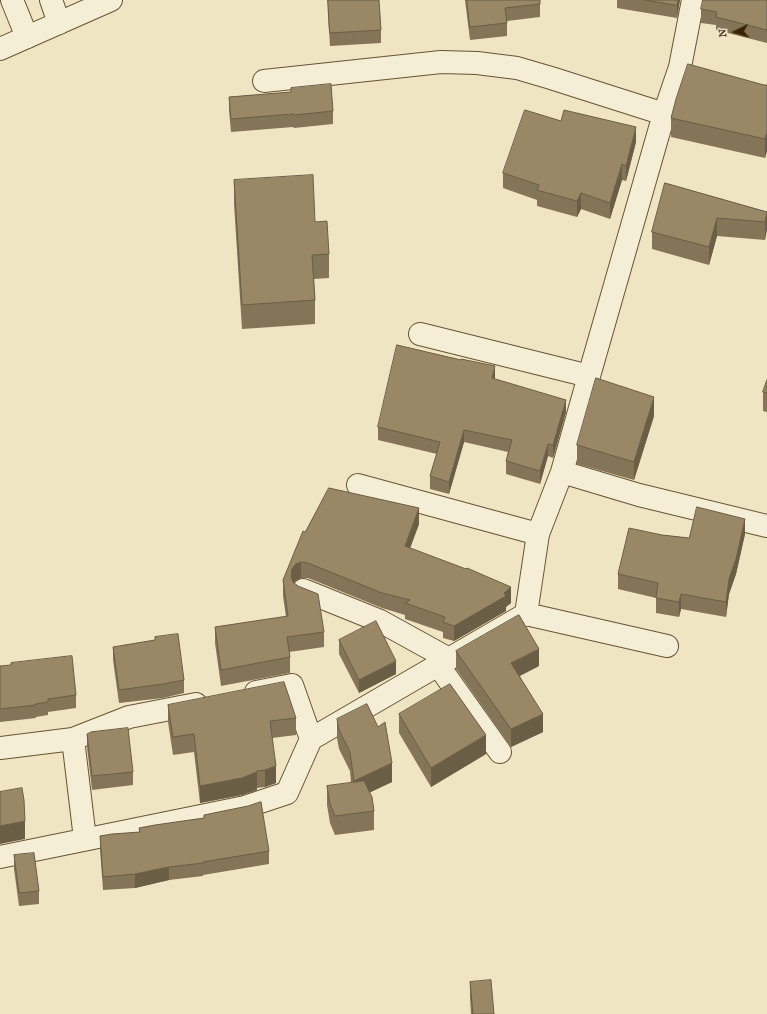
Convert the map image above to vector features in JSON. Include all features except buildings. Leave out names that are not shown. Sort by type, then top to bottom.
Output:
[{"type":"street","points":[[12,0],[27,37]]},
{"type":"street","points":[[51,0],[59,23]]},
{"type":"street","points":[[0,49],[112,0]]},
{"type":"street","points":[[526,614],[538,534],[562,472],[664,114],[680,67],[693,0]]},
{"type":"street","points":[[264,81],[442,62],[477,63],[517,68],[664,114]]},
{"type":"street","points":[[680,67],[702,74]]},
{"type":"street","points":[[420,334],[589,376]]},
{"type":"street","points":[[562,472],[639,495],[767,526]]},
{"type":"street","points":[[358,486],[538,534]]},
{"type":"street","points":[[304,590],[380,621],[444,662],[500,752]]},
{"type":"street","points":[[0,857],[245,807],[287,793],[311,739],[526,614],[667,646]]},
{"type":"street","points":[[238,696],[292,685],[311,739]]},
{"type":"street","points":[[0,748],[73,740],[129,717],[215,700]]},
{"type":"street","points":[[73,740],[85,839]]}]
